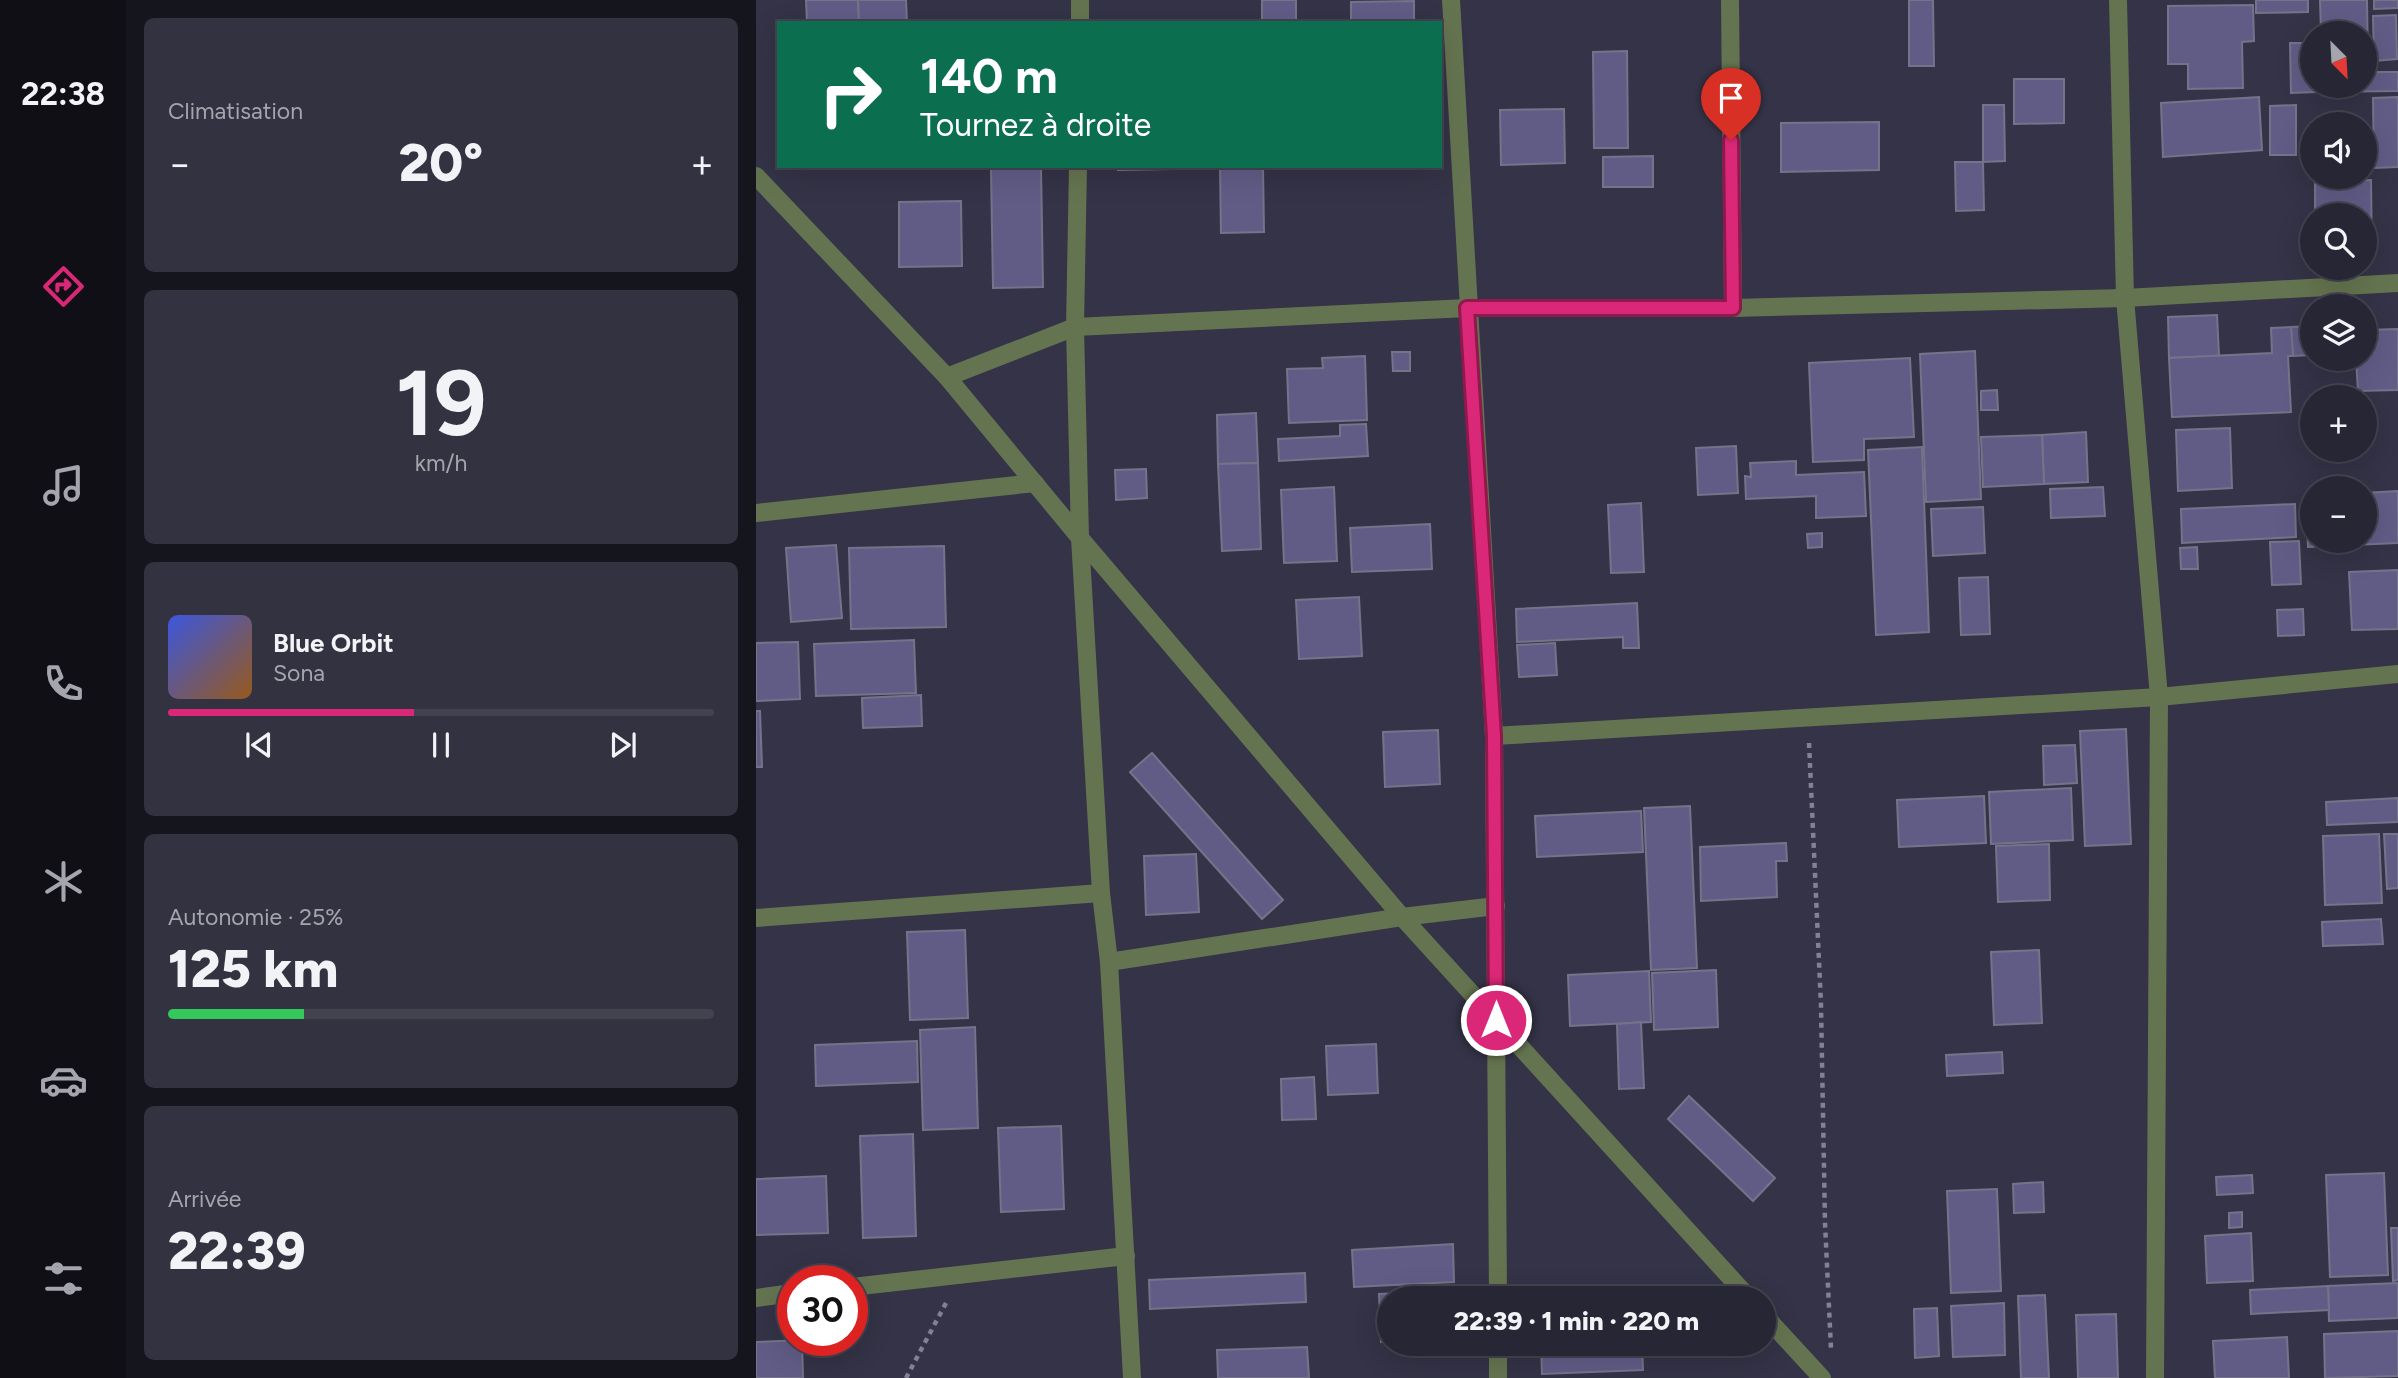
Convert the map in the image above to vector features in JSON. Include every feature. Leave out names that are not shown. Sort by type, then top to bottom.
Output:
[{"type":"street","points":[[1080,0],[1080,21]]},
{"type":"street","points":[[1451,0],[1494,736],[1498,1286]]},
{"type":"street","points":[[1730,0],[1733,308]]},
{"type":"street","points":[[2118,0],[2125,298],[2159,697],[2155,1378]]},
{"type":"street","points":[[1078,168],[1075,327],[1080,538],[1132,1378]]},
{"type":"street","points":[[756,176],[947,377],[1402,917],[1738,1286]]},
{"type":"street","points":[[947,377],[1075,327],[1467,308],[1733,308],[2125,298],[2398,283]]},
{"type":"street","points":[[756,513],[1035,483]]},
{"type":"street","points":[[1494,736],[2159,697],[2398,674]]},
{"type":"street","points":[[756,918],[1101,893]]},
{"type":"street","points":[[1108,962],[1402,917],[1496,906]]},
{"type":"street","points":[[868,1285],[1126,1256]]},
{"type":"street","points":[[756,1297],[777,1295]]},
{"type":"street","points":[[1776,1328],[1822,1378]]},
{"type":"street","points":[[1498,1356],[1498,1378]]},
{"type":"path","points":[[1808,717],[1821,1005],[1825,1223],[1831,1352]]},
{"type":"path","points":[[906,1378],[961,1274]]},
{"type":"building","points":[[806,0],[858,0],[859,21],[807,21]]},
{"type":"building","points":[[858,0],[906,0],[907,21],[859,21]]},
{"type":"building","points":[[1262,0],[1296,0],[1296,21],[1262,21]]},
{"type":"building","points":[[1909,0],[1933,0],[1934,66],[1909,66]]},
{"type":"building","points":[[2256,0],[2308,0],[2308,12],[2256,13]]},
{"type":"building","points":[[2320,0],[2367,0],[2367,21],[2321,21]]},
{"type":"building","points":[[2374,0],[2398,0],[2398,8],[2374,9]]},
{"type":"building","points":[[1414,1],[1414,21],[1351,21],[1351,2]]},
{"type":"building","points":[[2253,5],[2254,41],[2242,42],[2243,88],[2188,89],[2188,64],[2168,64],[2168,6]]},
{"type":"building","points":[[2396,15],[2397,59],[2377,61],[2377,21],[2373,21],[2373,16]]},
{"type":"building","points":[[2290,43],[2300,43],[2300,93],[2291,93]]},
{"type":"building","points":[[1627,51],[1628,148],[1594,148],[1593,52]]},
{"type":"building","points":[[2377,72],[2398,72],[2398,91],[2377,91]]},
{"type":"building","points":[[2014,79],[2064,79],[2064,123],[2014,124]]},
{"type":"building","points":[[2259,97],[2262,150],[2163,157],[2161,103]]},
{"type":"building","points":[[2398,97],[2398,167],[2377,168],[2377,112],[2373,112],[2373,98]]},
{"type":"building","points":[[1983,105],[2004,105],[2005,161],[1983,162]]},
{"type":"building","points":[[2296,105],[2296,155],[2270,155],[2270,106]]},
{"type":"building","points":[[1564,109],[1565,163],[1501,165],[1500,110]]},
{"type":"building","points":[[1879,122],[1879,170],[1781,172],[1781,123]]},
{"type":"building","points":[[1653,156],[1653,187],[1603,187],[1603,157]]},
{"type":"building","points":[[1955,162],[1983,162],[1984,210],[1956,211]]},
{"type":"building","points":[[1041,168],[1043,287],[993,288],[991,169]]},
{"type":"building","points":[[1118,168],[1172,168],[1172,169]]},
{"type":"building","points":[[1220,168],[1263,168],[1264,232],[1221,233]]},
{"type":"building","points":[[2315,189],[2371,189],[2371,203],[2315,203]]},
{"type":"building","points":[[961,201],[962,266],[899,267],[899,202]]},
{"type":"building","points":[[2217,315],[2219,356],[2169,358],[2168,317]]},
{"type":"building","points":[[2291,327],[2300,327],[2300,356],[2293,356]]},
{"type":"building","points":[[2291,327],[2293,356],[2288,356],[2291,412],[2172,417],[2169,358],[2272,353],[2271,328]]},
{"type":"building","points":[[2398,329],[2398,390],[2377,391],[2377,385],[2358,385],[2357,371],[2377,371],[2377,330]]},
{"type":"building","points":[[1975,351],[1981,499],[1926,502],[1920,354]]},
{"type":"building","points":[[1392,352],[1410,352],[1410,371],[1393,371]]},
{"type":"building","points":[[1365,356],[1367,420],[1289,423],[1287,369],[1323,368],[1322,358]]},
{"type":"building","points":[[1910,358],[1914,437],[1864,439],[1864,460],[1813,462],[1809,363]]},
{"type":"building","points":[[1997,390],[1998,410],[1981,410],[1981,391]]},
{"type":"building","points":[[1256,413],[1258,463],[1218,464],[1217,415]]},
{"type":"building","points":[[1366,424],[1368,456],[1279,461],[1278,439],[1340,436],[1340,425]]},
{"type":"building","points":[[2230,428],[2232,488],[2178,491],[2176,430]]},
{"type":"building","points":[[2086,432],[2088,482],[2044,484],[2042,435]]},
{"type":"building","points":[[2042,435],[2044,484],[1983,487],[1981,437]]},
{"type":"building","points":[[1736,446],[1738,493],[1698,495],[1696,448]]},
{"type":"building","points":[[1922,447],[1929,632],[1876,635],[1868,450]]},
{"type":"building","points":[[1796,461],[1796,475],[1864,472],[1866,516],[1816,518],[1816,496],[1746,499],[1745,476],[1751,477],[1750,463]]},
{"type":"building","points":[[1258,463],[1261,549],[1222,551],[1218,464]]},
{"type":"building","points":[[1146,469],[1147,498],[1116,500],[1115,470]]},
{"type":"building","points":[[1334,487],[1337,561],[1284,563],[1281,490]]},
{"type":"building","points":[[2103,487],[2105,516],[2051,518],[2050,489]]},
{"type":"building","points":[[2398,491],[2398,543],[2377,544],[2377,492]]},
{"type":"building","points":[[1641,503],[1644,572],[1611,573],[1608,505]]},
{"type":"building","points":[[2295,504],[2296,537],[2182,543],[2181,509]]},
{"type":"building","points":[[1983,507],[1985,553],[1933,556],[1931,509]]},
{"type":"building","points":[[1430,524],[1432,569],[1352,572],[1350,528]]},
{"type":"building","points":[[1822,533],[1822,547],[1808,548],[1807,534]]},
{"type":"building","points":[[2299,541],[2301,584],[2272,585],[2270,542]]},
{"type":"building","points":[[836,545],[842,618],[791,622],[786,548]]},
{"type":"building","points":[[944,546],[946,627],[851,629],[849,548]]},
{"type":"building","points":[[2197,547],[2198,569],[2181,569],[2180,548]]},
{"type":"building","points":[[2398,570],[2398,629],[2352,630],[2349,572]]},
{"type":"building","points":[[1988,577],[1990,634],[1961,635],[1959,578]]},
{"type":"building","points":[[1359,597],[1362,656],[1299,659],[1296,600]]},
{"type":"building","points":[[1637,603],[1639,648],[1623,648],[1623,637],[1517,642],[1516,609]]},
{"type":"building","points":[[2303,609],[2304,635],[2278,636],[2277,610]]},
{"type":"building","points":[[914,640],[916,693],[816,696],[814,644]]},
{"type":"building","points":[[798,642],[800,699],[756,701],[756,643]]},
{"type":"building","points":[[1555,643],[1557,675],[1519,677],[1517,645]]},
{"type":"building","points":[[921,695],[922,726],[863,728],[862,698]]},
{"type":"building","points":[[756,711],[760,711],[762,767],[756,767]]},
{"type":"building","points":[[2126,729],[2131,844],[2085,846],[2080,731]]},
{"type":"building","points":[[1438,730],[1440,784],[1385,787],[1383,732]]},
{"type":"building","points":[[2075,745],[2077,783],[2044,785],[2043,746]]},
{"type":"building","points":[[1152,753],[1283,900],[1262,919],[1130,772]]},
{"type":"building","points":[[2071,788],[2073,840],[1991,844],[1989,792]]},
{"type":"building","points":[[1984,796],[1986,843],[1899,847],[1897,800]]},
{"type":"building","points":[[2398,798],[2398,822],[2327,825],[2326,802]]},
{"type":"building","points":[[1690,806],[1697,968],[1651,970],[1644,808]]},
{"type":"building","points":[[1641,811],[1643,852],[1537,857],[1535,816]]},
{"type":"building","points":[[2379,834],[2382,903],[2325,905],[2323,836]]},
{"type":"building","points":[[2384,834],[2398,834],[2398,888],[2387,889]]},
{"type":"building","points":[[1786,843],[1787,861],[1776,861],[1777,897],[1701,901],[1700,847]]},
{"type":"building","points":[[2049,844],[2050,900],[1998,902],[1996,846]]},
{"type":"building","points":[[1196,854],[1199,912],[1146,915],[1144,856]]},
{"type":"building","points":[[2381,919],[2383,944],[2323,946],[2322,922]]},
{"type":"building","points":[[965,930],[968,1018],[910,1020],[907,932]]},
{"type":"building","points":[[2039,950],[2042,1023],[1994,1025],[1991,952]]},
{"type":"building","points":[[1716,970],[1718,1027],[1654,1030],[1652,973]]},
{"type":"building","points":[[1649,971],[1651,1022],[1570,1026],[1568,975]]},
{"type":"building","points":[[1641,1022],[1644,1088],[1619,1089],[1617,1024]]},
{"type":"building","points":[[975,1027],[978,1128],[923,1130],[920,1030]]},
{"type":"building","points":[[917,1041],[918,1082],[816,1086],[815,1045]]},
{"type":"building","points":[[1376,1044],[1378,1093],[1328,1095],[1326,1046]]},
{"type":"building","points":[[2002,1052],[2003,1073],[1947,1076],[1946,1055]]},
{"type":"building","points":[[1314,1077],[1316,1119],[1282,1120],[1281,1079]]},
{"type":"building","points":[[1689,1096],[1775,1178],[1753,1201],[1668,1119]]},
{"type":"building","points":[[1061,1126],[1064,1209],[1001,1212],[998,1128]]},
{"type":"building","points":[[913,1134],[916,1236],[863,1238],[860,1136]]},
{"type":"building","points":[[2384,1173],[2388,1275],[2330,1277],[2326,1175]]},
{"type":"building","points":[[2252,1175],[2253,1193],[2217,1195],[2216,1177]]},
{"type":"building","points":[[826,1176],[828,1233],[756,1235],[756,1179]]},
{"type":"building","points":[[2043,1182],[2044,1212],[2014,1213],[2013,1184]]},
{"type":"building","points":[[1997,1189],[2001,1291],[1951,1293],[1947,1191]]},
{"type":"building","points":[[2242,1212],[2242,1227],[2229,1228],[2229,1213]]},
{"type":"building","points":[[2391,1228],[2398,1228],[2398,1280],[2393,1281]]},
{"type":"building","points":[[2251,1233],[2253,1281],[2207,1283],[2205,1236]]},
{"type":"building","points":[[1453,1244],[1454,1282],[1354,1287],[1352,1250]]},
{"type":"building","points":[[1305,1273],[1306,1302],[1150,1309],[1149,1280]]},
{"type":"building","points":[[2398,1283],[2398,1318],[2329,1321],[2328,1286]]},
{"type":"building","points":[[2328,1286],[2329,1310],[2251,1314],[2250,1290]]},
{"type":"building","points":[[2045,1295],[2049,1378],[2021,1378],[2018,1296]]},
{"type":"building","points":[[2004,1303],[2005,1355],[1953,1357],[1951,1306]]},
{"type":"building","points":[[1937,1308],[1939,1356],[1915,1358],[1914,1309]]},
{"type":"building","points":[[2116,1314],[2118,1378],[2078,1378],[2076,1315]]},
{"type":"building","points":[[2398,1331],[2398,1376],[2325,1378],[2324,1334]]},
{"type":"building","points":[[2287,1337],[2289,1378],[2215,1378],[2213,1341]]},
{"type":"building","points":[[777,1341],[777,1356],[802,1356],[803,1378],[756,1378],[756,1342]]},
{"type":"building","points":[[1307,1347],[1309,1378],[1218,1378],[1217,1350]]},
{"type":"building","points":[[1541,1356],[1642,1356],[1643,1370],[1542,1374]]},
{"type":"route","points":[[1496,1020],[1494,736],[1467,308],[1733,308],[1731,140]]}]
